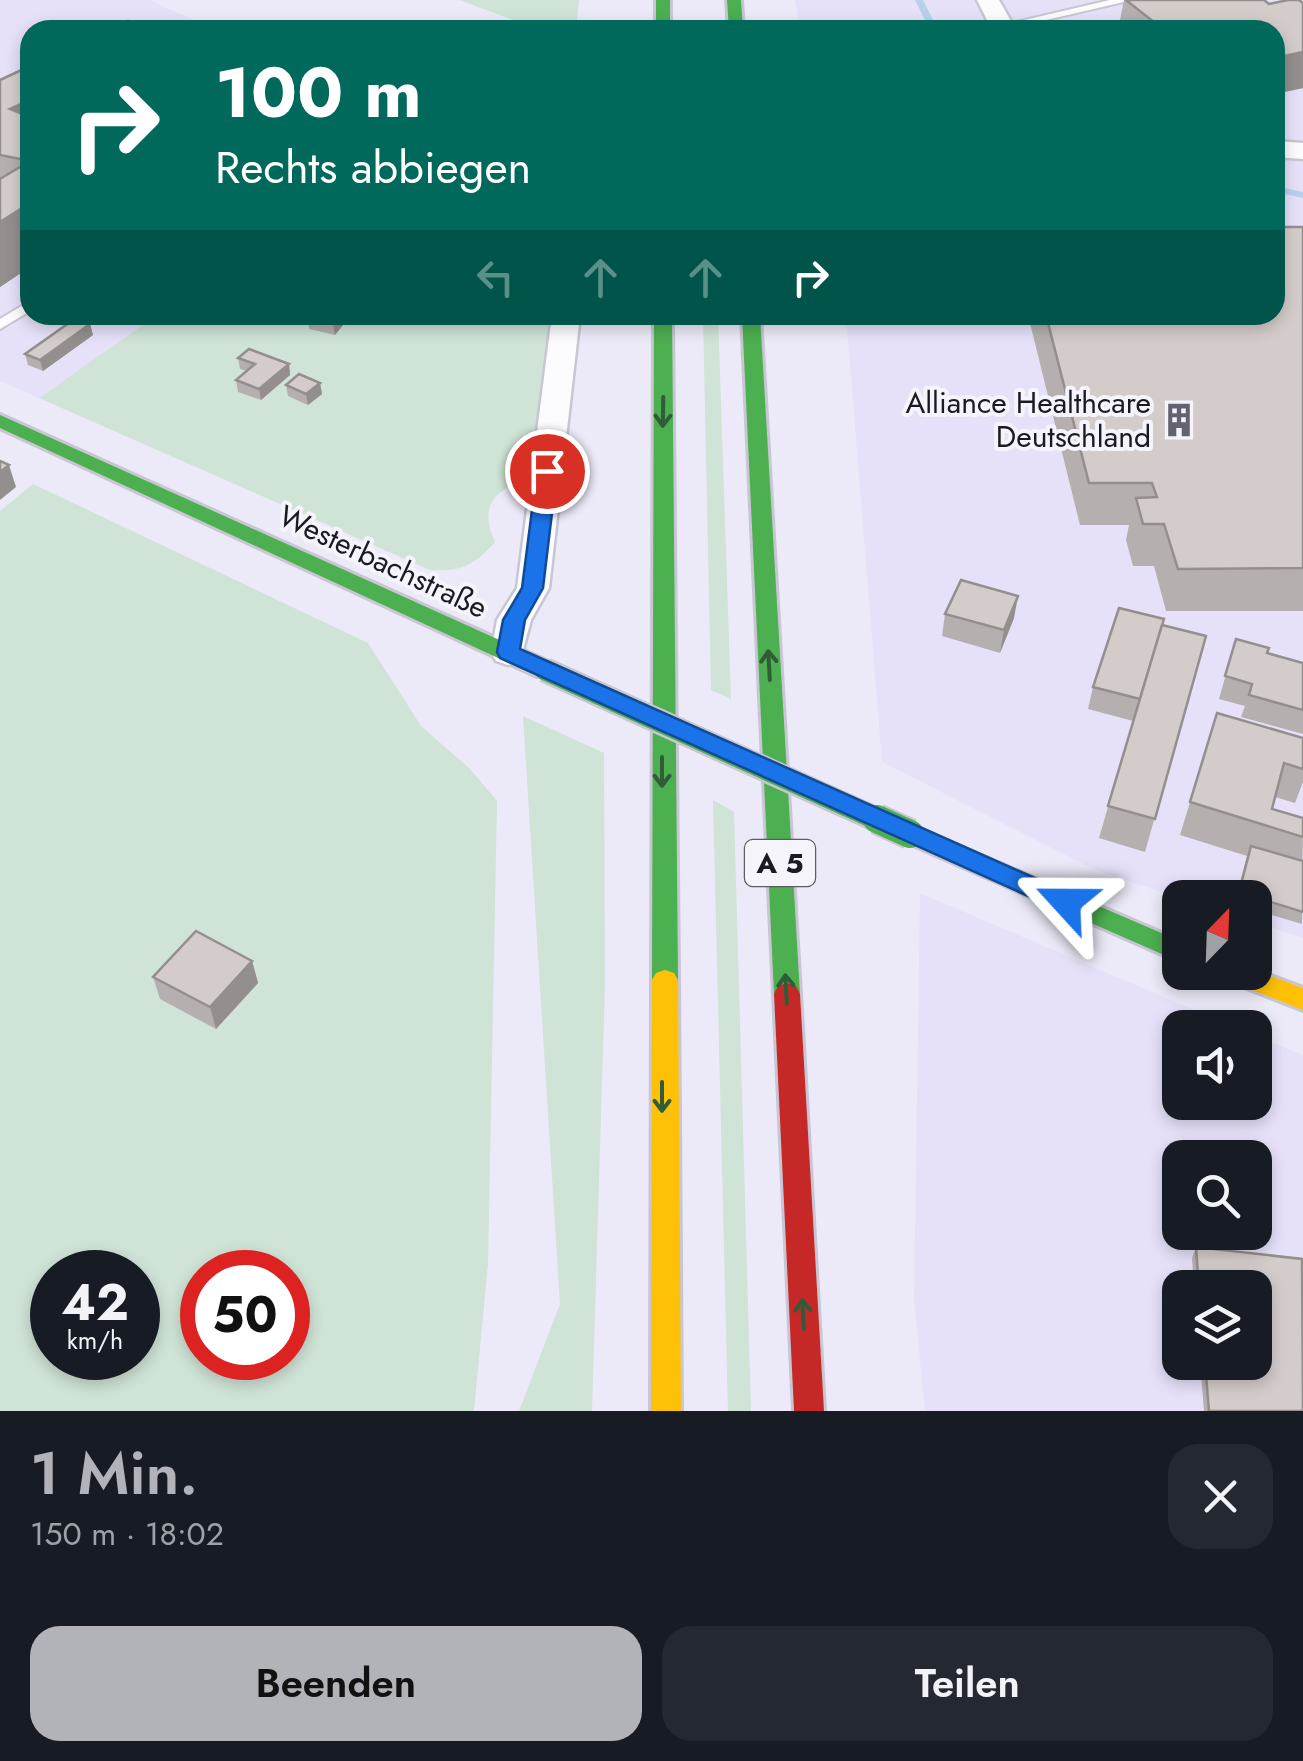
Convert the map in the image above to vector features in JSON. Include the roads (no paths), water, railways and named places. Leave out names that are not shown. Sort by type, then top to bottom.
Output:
[{"type":"main road","points":[[664,325],[661,624],[666,1411]]},
{"type":"main road","name":"A 5","points":[[752,325],[808,1411]]},
{"type":"main road","name":"Westerbachstraße","points":[[0,421],[544,670],[1162,944]]},
{"type":"main road","points":[[1272,987],[1303,999]]},
{"type":"street","points":[[508,652],[514,620],[533,588],[565,325]]},
{"type":"lane","points":[[1037,20],[1126,0]]},
{"type":"waterway","points":[[919,0],[929,20]]},
{"type":"waterway","points":[[1285,191],[1303,195]]},
{"type":"place","name":"Alliance Healthcare Deutschland","points":[[1179,420]]}]
